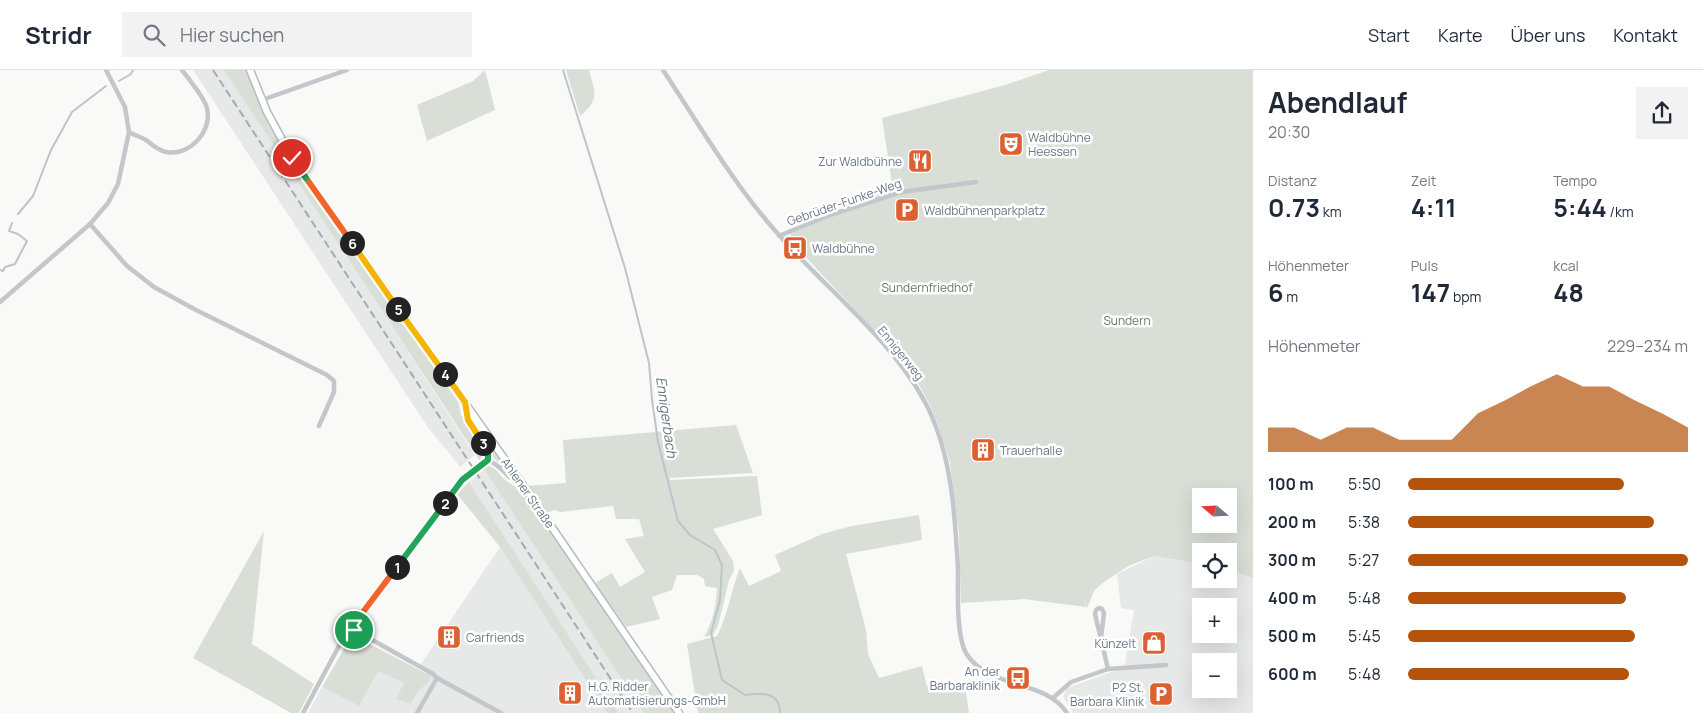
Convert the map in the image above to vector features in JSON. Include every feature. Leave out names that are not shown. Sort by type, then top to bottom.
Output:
[{"type":"main road","name":"Ahlener Straße","points":[[250,70],[279,136],[292,158],[465,402],[680,713]]},
{"type":"street","points":[[0,302],[90,224],[108,202],[118,184],[129,132],[125,107],[106,70]]},
{"type":"street","points":[[129,132],[146,140],[159,150],[170,152],[188,149],[199,139],[208,113],[206,105],[182,70]]},
{"type":"street","points":[[262,100],[347,70]]},
{"type":"street","name":"Ennigerweg","points":[[663,70],[750,202],[779,236],[886,348],[916,386],[928,409],[940,441],[949,478],[957,549],[960,628],[962,644],[966,653],[973,662],[989,673],[1053,698],[1067,713]]},
{"type":"street","name":"Gebrüder-Funke-Weg","points":[[779,236],[828,216],[902,192],[976,182]]},
{"type":"street","points":[[90,224],[127,266],[161,292],[327,375],[334,381],[334,392],[319,426]]},
{"type":"street","points":[[465,402],[468,420],[488,451],[488,460]]},
{"type":"street","points":[[488,460],[524,488]]},
{"type":"street","points":[[304,713],[339,646],[351,628],[459,483],[488,460]]},
{"type":"street","points":[[1101,638],[1104,613],[1099,608],[1095,612],[1108,669]]},
{"type":"street","points":[[351,628],[501,713]]},
{"type":"street","points":[[1053,698],[1071,682],[1108,669],[1166,665]]},
{"type":"street","points":[[417,713],[437,678]]},
{"type":"shaded area","points":[[193,70],[224,70],[475,455],[460,467],[429,429]]},
{"type":"shaded area","points":[[484,469],[644,713],[619,713],[469,482]]},
{"type":"shaded area","points":[[500,547],[607,713],[308,713],[322,687],[359,706],[378,671],[404,683],[411,704],[418,691],[428,683],[431,677],[421,664]]},
{"type":"shaded area","points":[[1154,556],[1192,562],[1192,588],[1237,588],[1237,573],[1253,578],[1253,713],[1073,713],[1063,697],[1067,688],[1111,672],[1124,670],[1134,610],[1121,608],[1117,574]]},
{"type":"green space","points":[[224,70],[246,70],[268,124],[289,160],[458,402],[461,415],[483,452],[480,461],[370,292]]},
{"type":"green space","points":[[485,70],[495,110],[427,141],[417,105],[473,81]]},
{"type":"green space","points":[[566,70],[589,70],[594,95],[591,105],[580,116]]},
{"type":"green space","points":[[1049,70],[1253,70],[1253,578],[1237,573],[1237,543],[1192,543],[1192,562],[1154,556],[1128,566],[1094,591],[1087,608],[1084,597],[1086,607],[1024,599],[961,603],[959,534],[950,463],[938,424],[929,403],[919,385],[896,354],[789,239],[792,232],[842,212],[845,213],[844,206],[893,190],[882,118],[1005,85]]},
{"type":"green space","points":[[468,411],[514,477],[512,478],[492,456],[474,428]]},
{"type":"green space","points":[[736,425],[753,473],[670,478],[670,480],[757,476],[762,515],[713,529],[733,561],[734,570],[729,580],[718,626],[713,635],[704,637],[714,614],[717,588],[705,586],[704,579],[697,575],[677,575],[672,590],[652,597],[660,619],[626,627],[595,583],[612,573],[620,587],[645,572],[625,539],[644,536],[639,519],[616,519],[613,506],[560,512],[554,510],[547,513],[527,486],[566,483],[563,440]]},
{"type":"green space","points":[[487,465],[494,468],[505,480],[524,493],[675,713],[644,713],[482,466]]},
{"type":"green space","points":[[469,482],[619,713],[607,713],[500,547],[457,494]]},
{"type":"green space","points":[[919,515],[922,540],[846,554],[866,630],[868,654],[879,678],[922,666],[927,687],[965,685],[969,713],[698,713],[687,644],[717,636],[724,620],[740,568],[749,586],[781,571],[775,555],[822,534],[852,526]]},
{"type":"green space","points":[[264,531],[252,644],[314,684],[299,713],[291,713],[193,658]]},
{"type":"green space","points":[[351,637],[358,638],[431,676],[428,683],[418,691],[411,704],[396,699],[404,683],[378,671],[359,706],[322,687]]},
{"type":"waterway","points":[[119,81],[131,74],[133,70]]},
{"type":"waterway","name":"Ennigerbach","points":[[563,70],[625,268],[649,363],[658,442],[678,521],[690,535],[715,550],[722,565],[720,600],[711,633],[722,680],[745,695],[763,694],[773,697],[777,701],[780,713]]},
{"type":"waterway","points":[[18,214],[33,196],[51,150],[72,112],[106,86]]},
{"type":"waterway","points":[[0,270],[3,271],[5,267],[15,264],[27,241],[18,234],[9,231],[12,223]]},
{"type":"railway","points":[[213,70],[633,713]]},
{"type":"place","name":"Waldbühne Heessen","points":[[1011,144]]},
{"type":"place","name":"Zur Waldbühne","points":[[920,161]]},
{"type":"place","name":"Waldbühnenparkplatz","points":[[907,210]]},
{"type":"place","name":"Waldbühne","points":[[795,248]]},
{"type":"place","name":"Trauerhalle","points":[[983,450]]},
{"type":"place","name":"Carfriends","points":[[449,637]]},
{"type":"place","name":"Künzelt","points":[[1154,643]]},
{"type":"place","name":"An der Barbaraklinik","points":[[1018,678]]},
{"type":"place","name":"H.G. Ridder Automatisierungs-GmbH","points":[[570,693]]},
{"type":"place","name":"P2 St. Barbara Klinik","points":[[1161,694]]},
{"type":"route","points":[[292,158],[465,402],[466,416],[488,451],[488,460],[459,483],[351,628],[354,630]]},
{"type":"park label","name":"Sundernfriedhof","points":[[927,287]]},
{"type":"park label","name":"Sundern","points":[[1127,320]]}]
